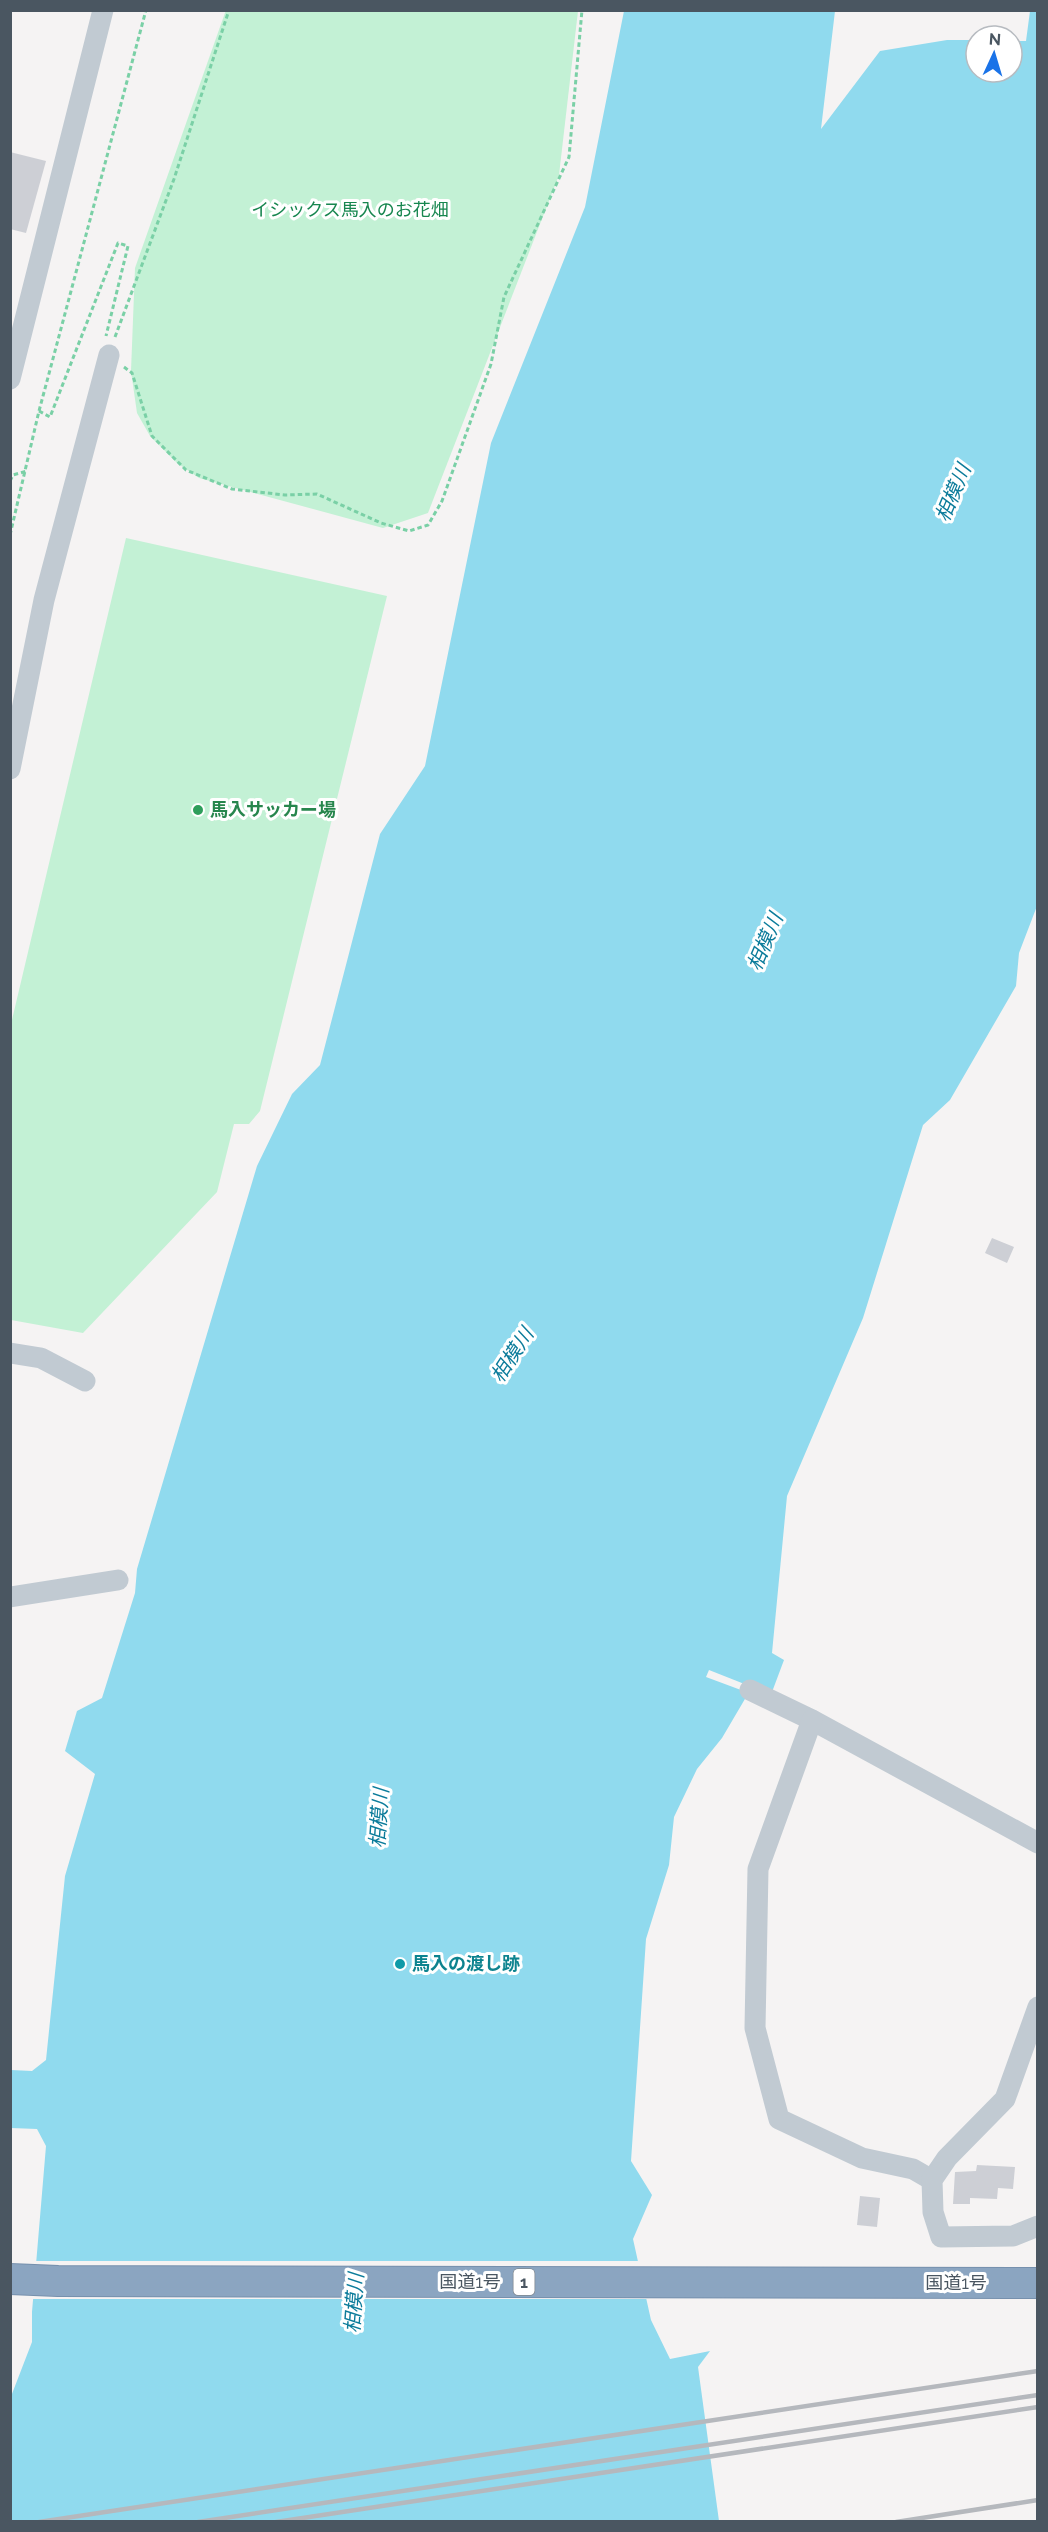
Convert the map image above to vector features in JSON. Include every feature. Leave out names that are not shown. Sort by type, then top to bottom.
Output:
[{"type":"highway","name":"国道1号","points":[[10,2279],[58,2281],[1038,2283]]},
{"type":"street","points":[[10,379],[104,10]]},
{"type":"street","points":[[10,769],[44,600],[111,352]]},
{"type":"street","points":[[10,1353],[41,1358],[85,1380]]},
{"type":"street","points":[[10,1597],[118,1580]]},
{"type":"street","points":[[750,1690],[812,1720],[1038,1843]]},
{"type":"street","points":[[812,1720],[758,1869],[755,2028],[778,2120],[862,2158],[913,2169],[932,2180]]},
{"type":"street","points":[[1038,2007],[1005,2099],[947,2158],[932,2180],[933,2212],[941,2236],[1013,2236],[1038,2226]]},
{"type":"path","points":[[10,535],[27,471],[39,411],[146,10]]},
{"type":"path","points":[[111,352],[174,179],[229,10]]},
{"type":"path","points":[[111,352],[132,373],[152,436],[186,470],[232,489],[285,495],[317,494],[381,523],[409,531],[428,525],[442,501],[491,364],[504,297],[569,157],[582,10]]},
{"type":"path","points":[[39,411],[50,417],[118,243],[128,246],[111,352]]},
{"type":"path","points":[[10,482],[13,475],[27,471]]},
{"type":"green space","name":"イシックス馬入のお花畑","points":[[226,10],[578,11],[559,175],[428,513],[383,528],[199,478],[177,463],[150,436],[137,413],[131,371],[135,268]]},
{"type":"green space","name":"馬入サッカー場","points":[[126,538],[387,596],[260,1111],[249,1124],[234,1124],[217,1192],[83,1333],[11,1320],[11,1024]]},
{"type":"water","name":"相模川","points":[[624,11],[835,11],[821,129],[880,51],[947,40],[964,40],[964,84],[1024,84],[1024,41],[1026,41],[1030,11],[1037,11],[1037,906],[1019,953],[1016,986],[950,1100],[923,1125],[863,1318],[787,1496],[772,1653],[784,1660],[772,1692],[752,1687],[722,1738],[697,1769],[674,1817],[669,1865],[646,1939],[631,2161],[652,2195],[633,2239],[651,2320],[670,2359],[710,2351],[698,2367],[719,2521],[11,2521],[10,2399],[32,2342],[32,2312],[46,2146],[37,2129],[11,2128],[11,2070],[32,2071],[46,2060],[65,1876],[95,1774],[65,1751],[77,1711],[102,1698],[135,1593],[137,1569],[257,1166],[292,1094],[320,1065],[380,834],[425,766],[491,443],[585,207]]},
{"type":"pier","points":[[709,1670],[752,1687],[749,1693],[706,1677]]},
{"type":"pier","points":[[33,2261],[641,2261],[649,2299],[30,2299]]},
{"type":"building","points":[[10,152],[46,161],[26,233],[10,229]]},
{"type":"building","points":[[992,1238],[1014,1247],[1007,1263],[985,1253]]},
{"type":"building","points":[[977,2165],[1015,2167],[1013,2189],[998,2188],[997,2199],[970,2198],[970,2204],[953,2204],[955,2172],[976,2171]]},
{"type":"building","points":[[860,2196],[880,2198],[877,2227],[857,2225]]},
{"type":"railway","points":[[39,2522],[1038,2371]]},
{"type":"railway","points":[[198,2522],[1038,2395]]},
{"type":"railway","points":[[276,2522],[1038,2407]]},
{"type":"railway","points":[[896,2522],[1038,2500]]},
{"type":"place","name":"馬入サッカー場","points":[[198,810]]},
{"type":"place","name":"馬入の渡し跡","points":[[400,1964]]}]
